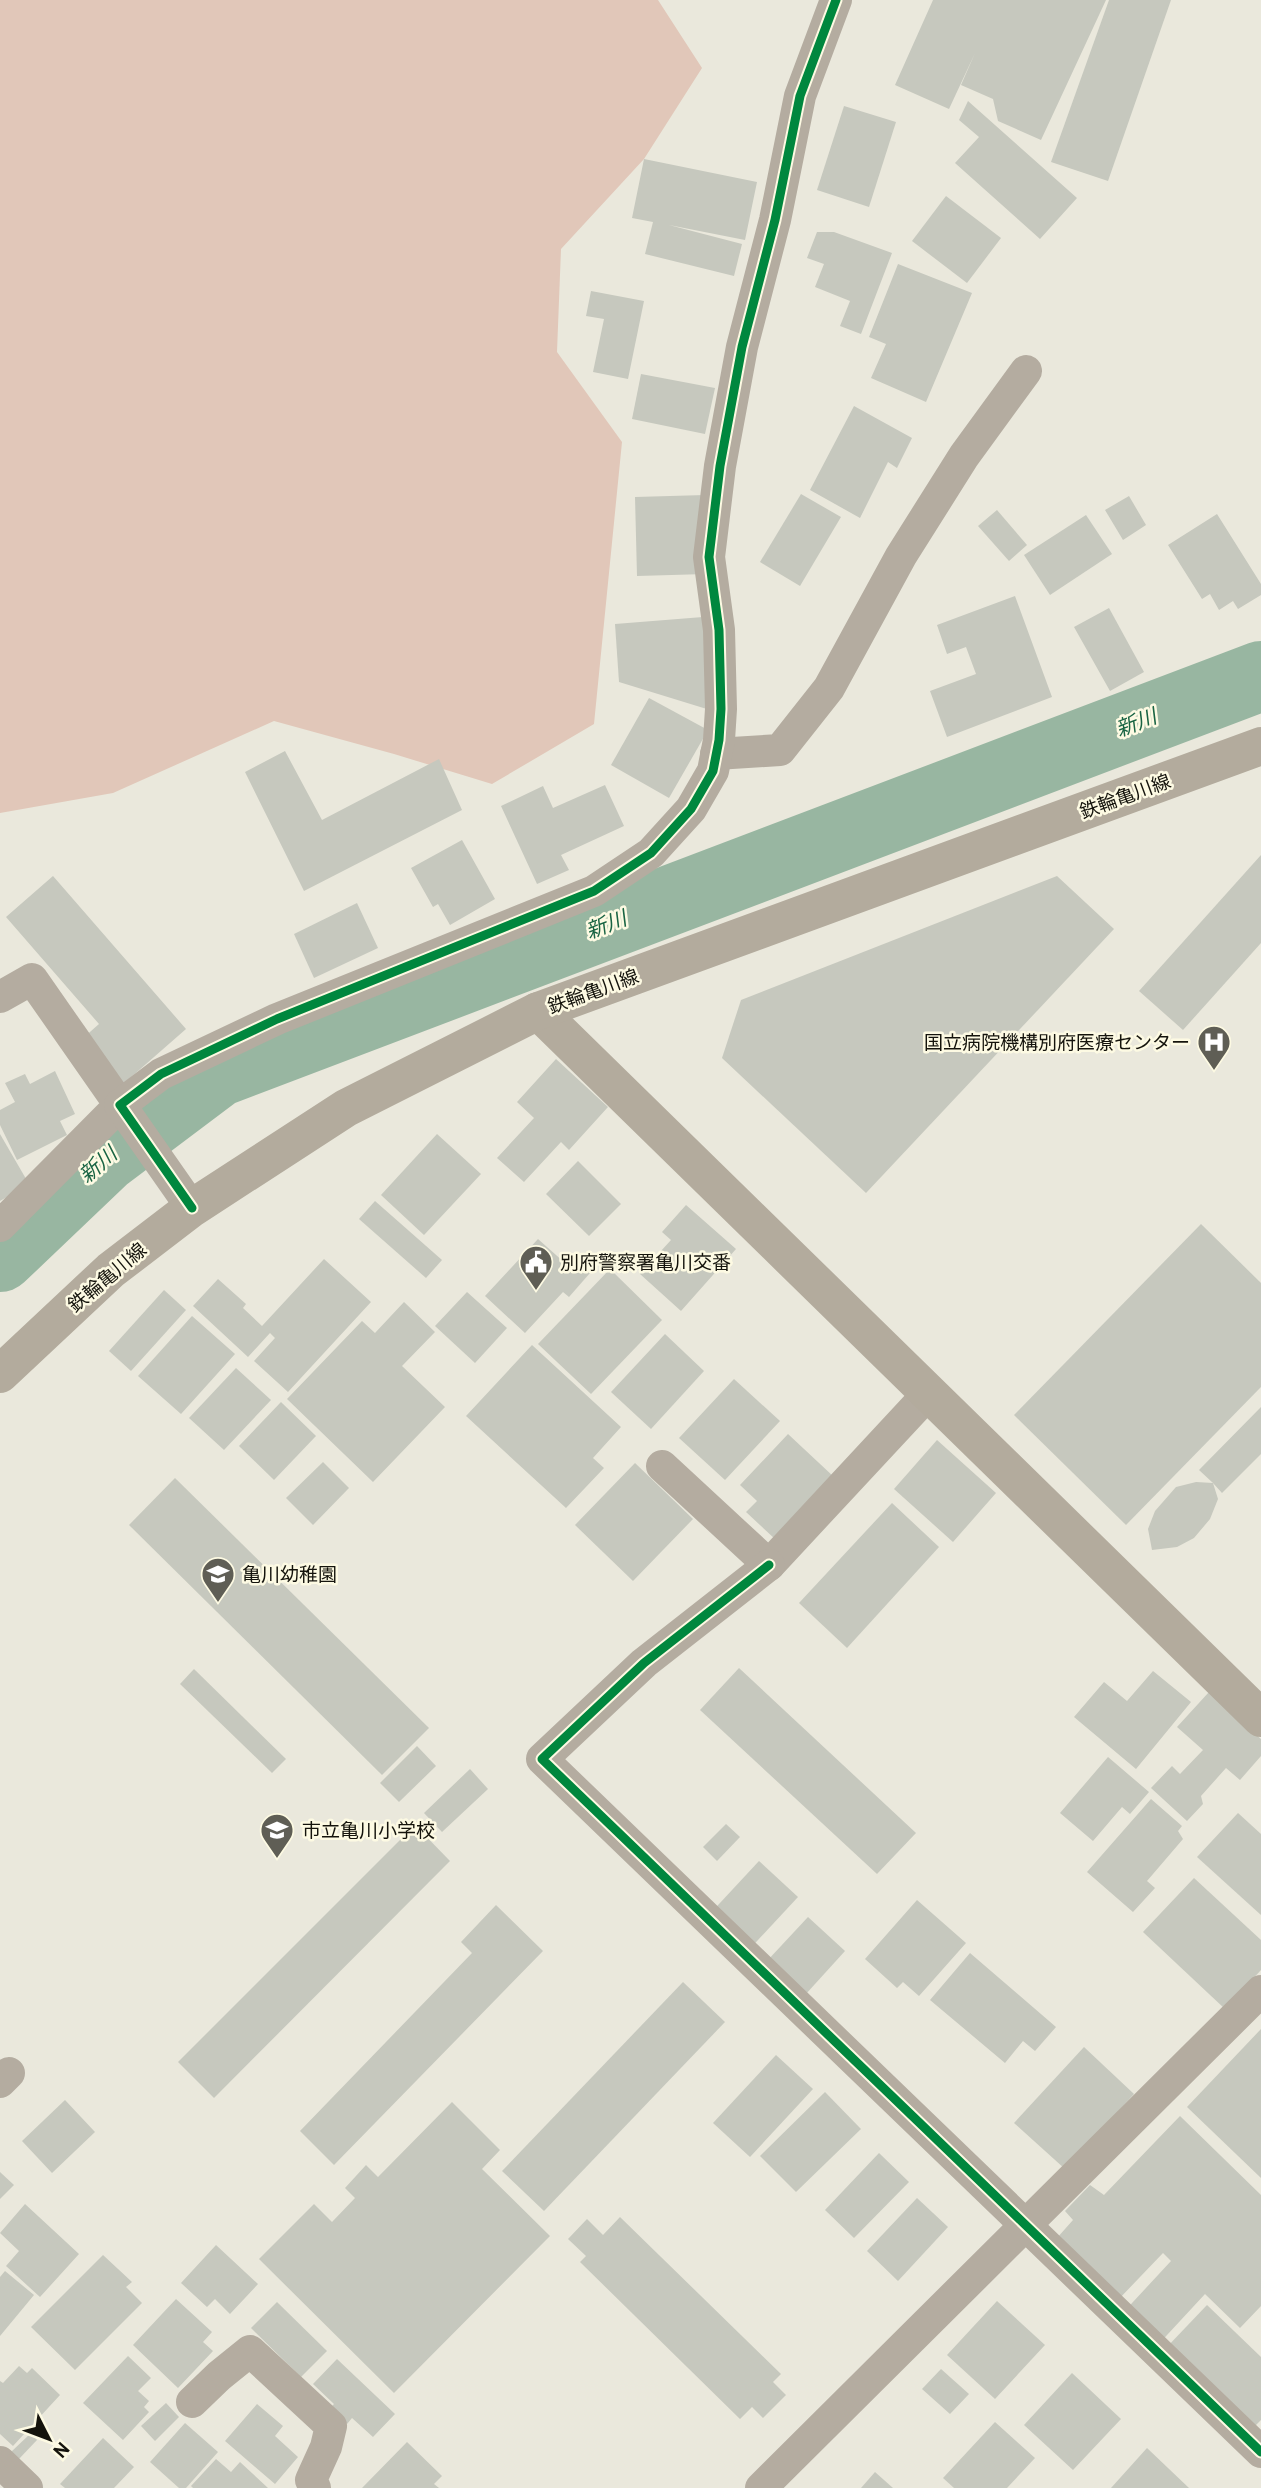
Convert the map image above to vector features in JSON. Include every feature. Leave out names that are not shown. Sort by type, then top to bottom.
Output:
[{"type":"main road","name":"鉄輪亀川線","points":[[0,1374],[111,1270],[191,1208],[346,1108],[538,1011],[1261,746]]},
{"type":"main road","points":[[538,1011],[1261,1718]]},
{"type":"street","points":[[0,1226],[120,1105],[160,1074],[277,1019],[594,891],[651,853],[691,809],[713,771],[722,709],[719,630],[709,557],[720,466],[742,347],[775,220],[800,96],[836,0]]},
{"type":"street","points":[[716,754],[780,750],[829,688],[901,556],[964,456],[1026,371]]},
{"type":"street","points":[[0,997],[32,979],[191,1208]]},
{"type":"street","points":[[928,1394],[769,1564],[644,1663],[542,1759],[1261,2452]]},
{"type":"street","points":[[662,1466],[769,1564]]},
{"type":"street","points":[[761,2488],[1261,1991]]},
{"type":"street","points":[[192,2402],[250,2351],[331,2426],[326,2447],[311,2480],[314,2488]]},
{"type":"street","points":[[0,2462],[27,2488]]},
{"type":"shaded area","points":[[0,0],[658,0],[702,68],[644,159],[561,249],[557,352],[622,442],[594,724],[492,784],[274,721],[113,793],[0,813]]},
{"type":"building","points":[[933,0],[1106,0],[1041,140],[998,121],[993,99],[961,85],[975,53],[949,109],[895,85]]},
{"type":"building","points":[[1109,0],[1171,0],[1108,181],[1051,162]]},
{"type":"building","points":[[968,101],[1077,198],[1040,239],[955,163],[979,137],[959,120]]},
{"type":"building","points":[[844,106],[896,122],[869,207],[817,190]]},
{"type":"building","points":[[644,159],[757,182],[745,240],[669,225],[742,244],[734,276],[645,254],[653,222],[632,218]]},
{"type":"building","points":[[946,196],[1001,238],[967,283],[912,241]]},
{"type":"building","points":[[817,232],[834,232],[892,253],[861,334],[840,326],[850,301],[815,287],[824,264],[807,258]]},
{"type":"building","points":[[898,264],[972,293],[926,402],[871,378],[886,344],[869,337]]},
{"type":"building","points":[[591,291],[644,301],[628,379],[593,372],[604,319],[586,316]]},
{"type":"building","points":[[641,374],[715,388],[705,434],[632,419]]},
{"type":"building","points":[[854,406],[912,438],[897,468],[888,462],[860,518],[810,490]]},
{"type":"building","points":[[801,494],[841,517],[800,586],[760,562]]},
{"type":"building","points":[[705,495],[706,574],[637,576],[635,497]]},
{"type":"building","points":[[1129,496],[1146,525],[1123,540],[1105,510]]},
{"type":"building","points":[[997,510],[1027,545],[1009,561],[978,526]]},
{"type":"building","points":[[1217,514],[1261,584],[1261,595],[1238,609],[1233,601],[1219,610],[1210,594],[1202,599],[1168,545]]},
{"type":"building","points":[[1086,515],[1112,554],[1050,595],[1024,555]]},
{"type":"building","points":[[1015,596],[1052,697],[947,737],[930,691],[976,674],[966,647],[947,654],[937,625]]},
{"type":"building","points":[[1109,608],[1144,672],[1110,691],[1074,627]]},
{"type":"building","points":[[703,617],[710,710],[619,682],[615,624]]},
{"type":"building","points":[[649,698],[708,730],[669,798],[611,765]]},
{"type":"building","points":[[285,751],[322,820],[439,759],[462,810],[304,891],[245,772]]},
{"type":"building","points":[[605,785],[624,826],[561,855],[569,870],[537,884],[501,806],[543,786],[553,808]]},
{"type":"building","points":[[462,840],[495,899],[450,925],[438,904],[433,907],[411,868]]},
{"type":"building","points":[[1261,855],[1261,943],[1183,1030],[1139,991]]},
{"type":"building","points":[[53,876],[186,1029],[122,1085],[82,1039],[99,1024],[6,917]]},
{"type":"building","points":[[1057,876],[1114,929],[866,1193],[722,1058],[741,1000]]},
{"type":"building","points":[[357,903],[378,948],[314,978],[294,934]]},
{"type":"building","points":[[556,1059],[608,1107],[569,1150],[561,1142],[524,1182],[497,1158],[534,1118],[517,1102]]},
{"type":"building","points":[[55,1071],[75,1114],[60,1121],[67,1135],[17,1160],[0,1125],[0,1110],[15,1102],[5,1083],[25,1074],[30,1084]]},
{"type":"building","points":[[0,1134],[29,1184],[0,1201]]},
{"type":"building","points":[[437,1134],[481,1174],[424,1235],[381,1195]]},
{"type":"building","points":[[578,1161],[621,1204],[589,1236],[546,1194]]},
{"type":"building","points":[[375,1201],[442,1260],[426,1278],[359,1219]]},
{"type":"building","points":[[686,1205],[736,1249],[681,1311],[640,1274],[671,1240],[662,1232]]},
{"type":"building","points":[[1201,1224],[1261,1283],[1261,1387],[1126,1525],[1014,1415]]},
{"type":"building","points":[[538,1239],[565,1263],[572,1256],[590,1273],[569,1297],[563,1292],[525,1333],[485,1296]]},
{"type":"building","points":[[324,1259],[371,1302],[288,1392],[254,1361],[275,1338],[270,1333],[248,1357],[193,1306],[218,1279],[246,1304],[243,1308],[262,1326]]},
{"type":"building","points":[[610,1269],[662,1320],[591,1394],[538,1344]]},
{"type":"building","points":[[164,1290],[186,1310],[131,1371],[109,1351]]},
{"type":"building","points":[[467,1292],[507,1328],[475,1363],[435,1326]]},
{"type":"building","points":[[404,1302],[435,1332],[402,1366],[445,1407],[373,1482],[287,1399],[362,1321],[375,1333]]},
{"type":"building","points":[[192,1316],[235,1354],[181,1414],[138,1376]]},
{"type":"building","points":[[665,1334],[704,1371],[651,1429],[611,1392]]},
{"type":"building","points":[[532,1345],[621,1427],[593,1458],[604,1468],[566,1508],[466,1416]]},
{"type":"building","points":[[236,1368],[271,1400],[224,1450],[189,1418]]},
{"type":"building","points":[[734,1379],[780,1421],[725,1480],[679,1438]]},
{"type":"building","points":[[281,1402],[316,1436],[274,1480],[239,1446]]},
{"type":"building","points":[[1261,1407],[1261,1454],[1222,1493],[1199,1470]]},
{"type":"building","points":[[788,1434],[834,1477],[775,1539],[746,1512],[757,1501],[740,1485]]},
{"type":"building","points":[[937,1440],[996,1493],[953,1542],[894,1489]]},
{"type":"building","points":[[323,1462],[349,1488],[313,1525],[286,1498]]},
{"type":"building","points":[[635,1463],[693,1519],[633,1581],[575,1525]]},
{"type":"building","points":[[175,1478],[429,1728],[382,1775],[129,1525]]},
{"type":"building","points":[[1196,1482],[1213,1483],[1218,1499],[1210,1519],[1194,1538],[1177,1547],[1152,1550],[1148,1529],[1155,1511],[1176,1487]]},
{"type":"building","points":[[892,1503],[939,1547],[847,1648],[799,1603]]},
{"type":"building","points":[[739,1668],[916,1833],[877,1874],[700,1710]]},
{"type":"building","points":[[194,1669],[286,1759],[272,1773],[180,1684]]},
{"type":"building","points":[[1153,1671],[1191,1702],[1136,1769],[1074,1717],[1104,1682],[1127,1701]]},
{"type":"building","points":[[1209,1692],[1261,1739],[1261,1756],[1240,1780],[1226,1768],[1201,1796],[1203,1804],[1187,1821],[1151,1788],[1172,1766],[1180,1774],[1203,1750],[1177,1727]]},
{"type":"building","points":[[417,1746],[436,1766],[399,1802],[380,1783]]},
{"type":"building","points":[[1108,1757],[1149,1792],[1130,1814],[1122,1807],[1093,1841],[1060,1813]]},
{"type":"building","points":[[470,1769],[488,1789],[442,1832],[424,1813]]},
{"type":"building","points":[[1151,1799],[1182,1826],[1178,1831],[1183,1839],[1147,1881],[1155,1888],[1133,1912],[1087,1872]]},
{"type":"building","points":[[1238,1813],[1261,1834],[1261,1915],[1197,1857]]},
{"type":"building","points":[[726,1824],[740,1837],[717,1861],[703,1847]]},
{"type":"building","points":[[415,1825],[450,1861],[214,2098],[178,2062]]},
{"type":"building","points":[[759,1861],[798,1897],[745,1954],[706,1918]]},
{"type":"building","points":[[1194,1878],[1261,1940],[1261,1970],[1225,2009],[1143,1932]]},
{"type":"building","points":[[917,1900],[966,1943],[919,1996],[903,1982],[897,1988],[865,1959]]},
{"type":"building","points":[[496,1905],[543,1951],[334,2165],[300,2131],[472,1953],[461,1942]]},
{"type":"building","points":[[808,1917],[845,1951],[805,1995],[767,1961]]},
{"type":"building","points":[[970,1953],[1056,2027],[1035,2051],[1023,2041],[1005,2063],[930,2000]]},
{"type":"building","points":[[683,1982],[725,2022],[544,2211],[502,2171]]},
{"type":"building","points":[[1261,2029],[1261,2178],[1187,2107]]},
{"type":"building","points":[[1084,2047],[1134,2094],[1065,2169],[1014,2123]]},
{"type":"building","points":[[776,2055],[813,2089],[750,2157],[713,2123]]},
{"type":"building","points":[[825,2092],[861,2129],[796,2192],[760,2156]]},
{"type":"building","points":[[65,2100],[95,2132],[52,2173],[22,2141]]},
{"type":"building","points":[[452,2102],[500,2150],[482,2169],[550,2236],[394,2393],[259,2259],[314,2204],[332,2222],[355,2198],[345,2188],[366,2165],[378,2177]]},
{"type":"building","points":[[1180,2116],[1261,2195],[1261,2306],[1240,2328],[1205,2294],[1155,2348],[1120,2316],[1171,2261],[1163,2253],[1117,2301],[1057,2238],[1073,2220],[1065,2211],[1090,2185],[1104,2195]]},
{"type":"building","points":[[879,2153],[909,2182],[854,2238],[825,2210]]},
{"type":"building","points":[[0,2172],[14,2185],[0,2199]]},
{"type":"building","points":[[917,2198],[948,2227],[898,2281],[867,2251]]},
{"type":"building","points":[[25,2204],[79,2254],[40,2297],[6,2266],[19,2251],[0,2233]]},
{"type":"building","points":[[620,2217],[781,2374],[773,2382],[786,2395],[763,2418],[752,2407],[740,2419],[580,2262],[586,2256],[568,2239],[587,2219],[603,2235]]},
{"type":"building","points":[[216,2245],[258,2284],[230,2314],[215,2299],[207,2307],[181,2283]]},
{"type":"building","points":[[103,2255],[132,2282],[126,2287],[142,2303],[75,2370],[31,2327]]},
{"type":"building","points":[[5,2271],[34,2295],[0,2336],[0,2277]]},
{"type":"building","points":[[176,2299],[212,2332],[203,2342],[213,2351],[178,2388],[133,2345]]},
{"type":"building","points":[[997,2301],[1045,2345],[995,2399],[947,2355]]},
{"type":"building","points":[[277,2302],[327,2351],[301,2377],[251,2328]]},
{"type":"building","points":[[1207,2305],[1261,2357],[1261,2420],[1251,2430],[1166,2348]]},
{"type":"building","points":[[128,2356],[151,2378],[138,2391],[149,2401],[144,2407],[149,2412],[123,2440],[83,2403]]},
{"type":"building","points":[[337,2359],[395,2414],[373,2437],[352,2418],[347,2424],[330,2408],[334,2404],[313,2384]]},
{"type":"building","points":[[19,2366],[27,2373],[32,2368],[60,2395],[13,2446],[0,2434],[0,2381],[3,2383]]},
{"type":"building","points":[[941,2369],[969,2394],[950,2414],[922,2389]]},
{"type":"building","points":[[1072,2373],[1121,2419],[1073,2470],[1024,2425]]},
{"type":"building","points":[[166,2403],[179,2417],[155,2441],[141,2426]]},
{"type":"building","points":[[257,2404],[283,2426],[275,2436],[298,2457],[275,2484],[225,2441]]},
{"type":"building","points":[[995,2422],[1035,2458],[1007,2488],[954,2488],[943,2478]]},
{"type":"building","points":[[185,2423],[218,2452],[186,2488],[179,2488],[150,2462]]},
{"type":"building","points":[[31,2433],[37,2440],[18,2460],[11,2452]]},
{"type":"building","points":[[103,2438],[134,2467],[114,2488],[65,2488],[60,2484]]},
{"type":"building","points":[[407,2442],[442,2476],[434,2484],[439,2488],[362,2488]]},
{"type":"building","points":[[1147,2448],[1189,2488],[1111,2488]]},
{"type":"building","points":[[216,2459],[231,2472],[240,2462],[268,2488],[193,2488],[191,2486]]},
{"type":"building","points":[[875,2472],[893,2488],[861,2488]]},
{"type":"waterway","name":"新川","points":[[0,1257],[105,1157],[218,1072],[1261,676]]},
{"type":"cycle path","points":[[192,1208],[120,1105],[161,1074],[277,1019],[594,891],[651,853],[691,809],[713,771],[721,709],[719,630],[709,557],[720,466],[742,347],[775,220],[800,96],[836,0]]},
{"type":"cycle path","points":[[769,1565],[644,1663],[542,1759],[1261,2452]]},
{"type":"place","name":"国立病院機構別府医療センター","points":[[1214,1072]]},
{"type":"place","name":"別府警察署亀川交番","points":[[536,1292]]},
{"type":"place","name":"亀川幼稚園","points":[[218,1604]]},
{"type":"place","name":"市立亀川小学校","points":[[277,1860]]}]
